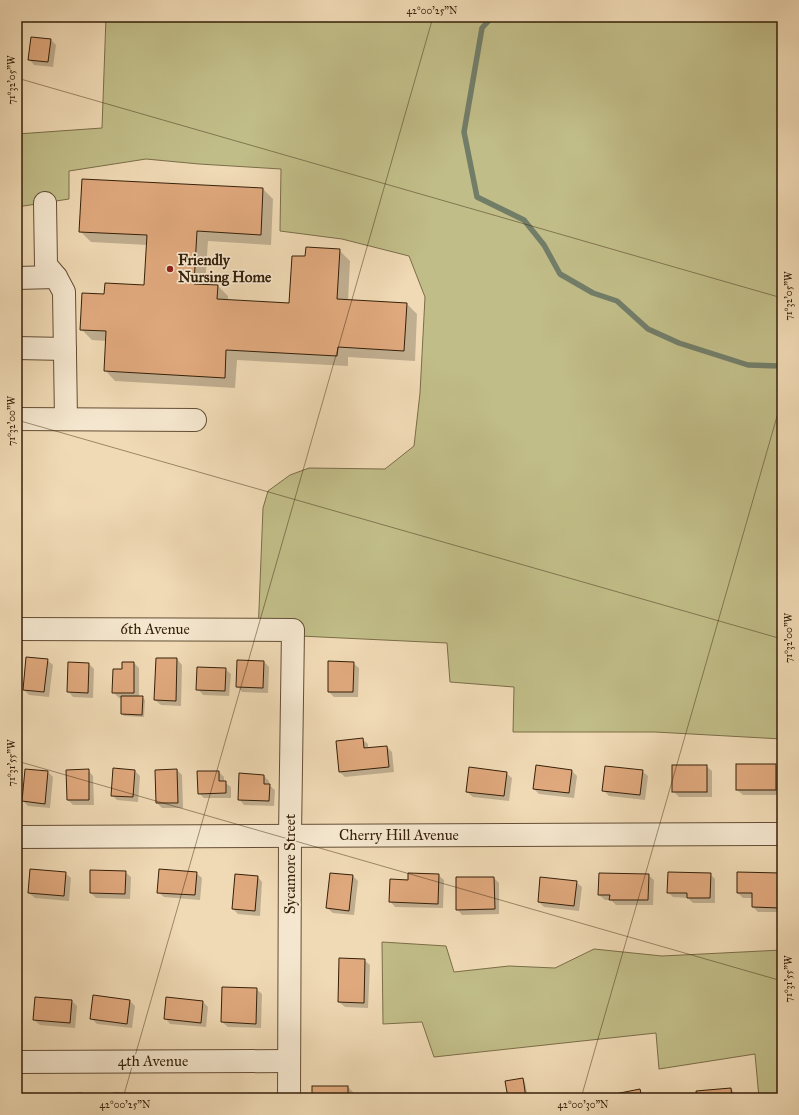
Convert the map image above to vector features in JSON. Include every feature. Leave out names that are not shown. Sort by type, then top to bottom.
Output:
[{"type":"street","points":[[45,203],[46,265],[56,277],[64,292],[66,419]]},
{"type":"street","points":[[17,278],[56,277]]},
{"type":"street","points":[[17,348],[65,349]]},
{"type":"street","points":[[17,419],[195,420]]},
{"type":"street","name":"6th Avenue","points":[[17,629],[293,630]]},
{"type":"street","name":"Sycamore Street","points":[[289,1098],[290,836],[293,630]]},
{"type":"street","name":"Cherry Hill Avenue","points":[[17,837],[782,834]]},
{"type":"street","name":"4th Avenue","points":[[17,1062],[289,1061]]},
{"type":"shaded area","points":[[106,17],[782,17],[782,739],[655,732],[513,732],[514,687],[450,682],[447,643],[258,634],[263,508],[268,491],[290,475],[309,468],[385,469],[414,446],[420,393],[425,297],[409,256],[342,239],[280,231],[281,169],[146,159],[69,171],[69,199],[17,207],[17,134],[102,128]]},
{"type":"shaded area","points":[[382,942],[446,946],[454,972],[509,966],[555,968],[594,949],[662,956],[782,950],[782,1098],[759,1098],[755,1054],[659,1069],[656,1033],[434,1057],[422,1022],[383,1024]]},
{"type":"building","points":[[31,37],[51,39],[48,62],[28,60]]},
{"type":"building","name":"Friendly Nursing Home","points":[[82,179],[263,188],[261,235],[197,231],[194,284],[218,285],[217,299],[289,303],[292,256],[305,256],[306,247],[340,249],[337,299],[407,303],[404,351],[338,347],[337,356],[226,350],[225,378],[104,371],[106,331],[80,330],[82,293],[104,294],[105,283],[144,285],[147,235],[79,232]]},
{"type":"building","points":[[26,657],[48,659],[44,692],[23,690]]},
{"type":"building","points":[[156,658],[177,658],[176,701],[154,700]]},
{"type":"building","points":[[237,660],[264,661],[263,688],[236,687]]},
{"type":"building","points":[[328,661],[354,662],[353,692],[328,692]]},
{"type":"building","points":[[68,662],[89,663],[88,693],[67,692]]},
{"type":"building","points":[[122,662],[134,662],[134,693],[112,693],[113,669],[122,669]]},
{"type":"building","points":[[197,667],[226,668],[225,691],[196,690]]},
{"type":"building","points":[[121,696],[143,696],[142,715],[121,714]]},
{"type":"building","points":[[363,738],[364,748],[387,746],[389,767],[339,772],[336,741]]},
{"type":"building","points":[[736,764],[776,764],[776,790],[736,790]]},
{"type":"building","points":[[536,765],[572,770],[569,793],[533,789]]},
{"type":"building","points":[[672,765],[707,765],[707,792],[672,792]]},
{"type":"building","points":[[605,766],[643,770],[640,795],[602,791]]},
{"type":"building","points":[[469,767],[507,772],[504,796],[466,792]]},
{"type":"building","points":[[113,768],[135,770],[133,797],[111,796]]},
{"type":"building","points":[[25,769],[48,771],[45,804],[22,801]]},
{"type":"building","points":[[89,769],[89,800],[67,800],[66,770]]},
{"type":"building","points":[[177,769],[178,803],[156,803],[155,770]]},
{"type":"building","points":[[197,771],[219,771],[219,781],[226,781],[226,793],[198,794]]},
{"type":"building","points":[[239,773],[264,775],[264,784],[270,784],[269,801],[238,800]]},
{"type":"building","points":[[30,869],[66,872],[64,896],[28,893]]},
{"type":"building","points":[[159,869],[197,872],[195,895],[157,893]]},
{"type":"building","points":[[90,870],[126,871],[125,894],[90,893]]},
{"type":"building","points":[[668,872],[711,873],[710,898],[687,898],[687,893],[667,893]]},
{"type":"building","points":[[737,872],[780,873],[780,908],[752,907],[752,893],[737,893]]},
{"type":"building","points":[[330,873],[353,875],[349,911],[326,908]]},
{"type":"building","points":[[408,873],[439,874],[438,904],[389,902],[390,879],[408,880]]},
{"type":"building","points":[[599,873],[649,874],[648,900],[609,900],[610,895],[598,895]]},
{"type":"building","points":[[235,874],[258,876],[255,911],[232,909]]},
{"type":"building","points":[[456,877],[494,877],[495,909],[456,910]]},
{"type":"building","points":[[540,877],[577,881],[574,906],[538,902]]},
{"type":"building","points":[[339,958],[365,959],[364,1003],[338,1002]]},
{"type":"building","points":[[222,987],[257,988],[256,1024],[221,1022]]},
{"type":"building","points":[[93,995],[130,1000],[127,1024],[90,1019]]},
{"type":"building","points":[[35,997],[72,1000],[70,1023],[33,1020]]},
{"type":"building","points":[[166,997],[203,1001],[201,1023],[164,1019]]},
{"type":"building","points":[[523,1078],[526,1098],[508,1098],[505,1081]]},
{"type":"building","points":[[312,1086],[348,1086],[348,1098],[312,1098]]},
{"type":"building","points":[[731,1088],[732,1098],[697,1098],[696,1091]]},
{"type":"building","points":[[640,1089],[642,1098],[610,1098],[610,1095]]},
{"type":"building","points":[[82,1093],[83,1098],[44,1098],[44,1096]]},
{"type":"building","points":[[114,1093],[148,1094],[148,1098],[114,1098]]},
{"type":"waterway","points":[[492,17],[482,28],[464,132],[477,197],[524,220],[544,245],[560,274],[593,293],[617,301],[648,329],[679,343],[748,365],[782,366]]},
{"type":"place","name":"Friendly Nursing Home","points":[[170,269]]}]
